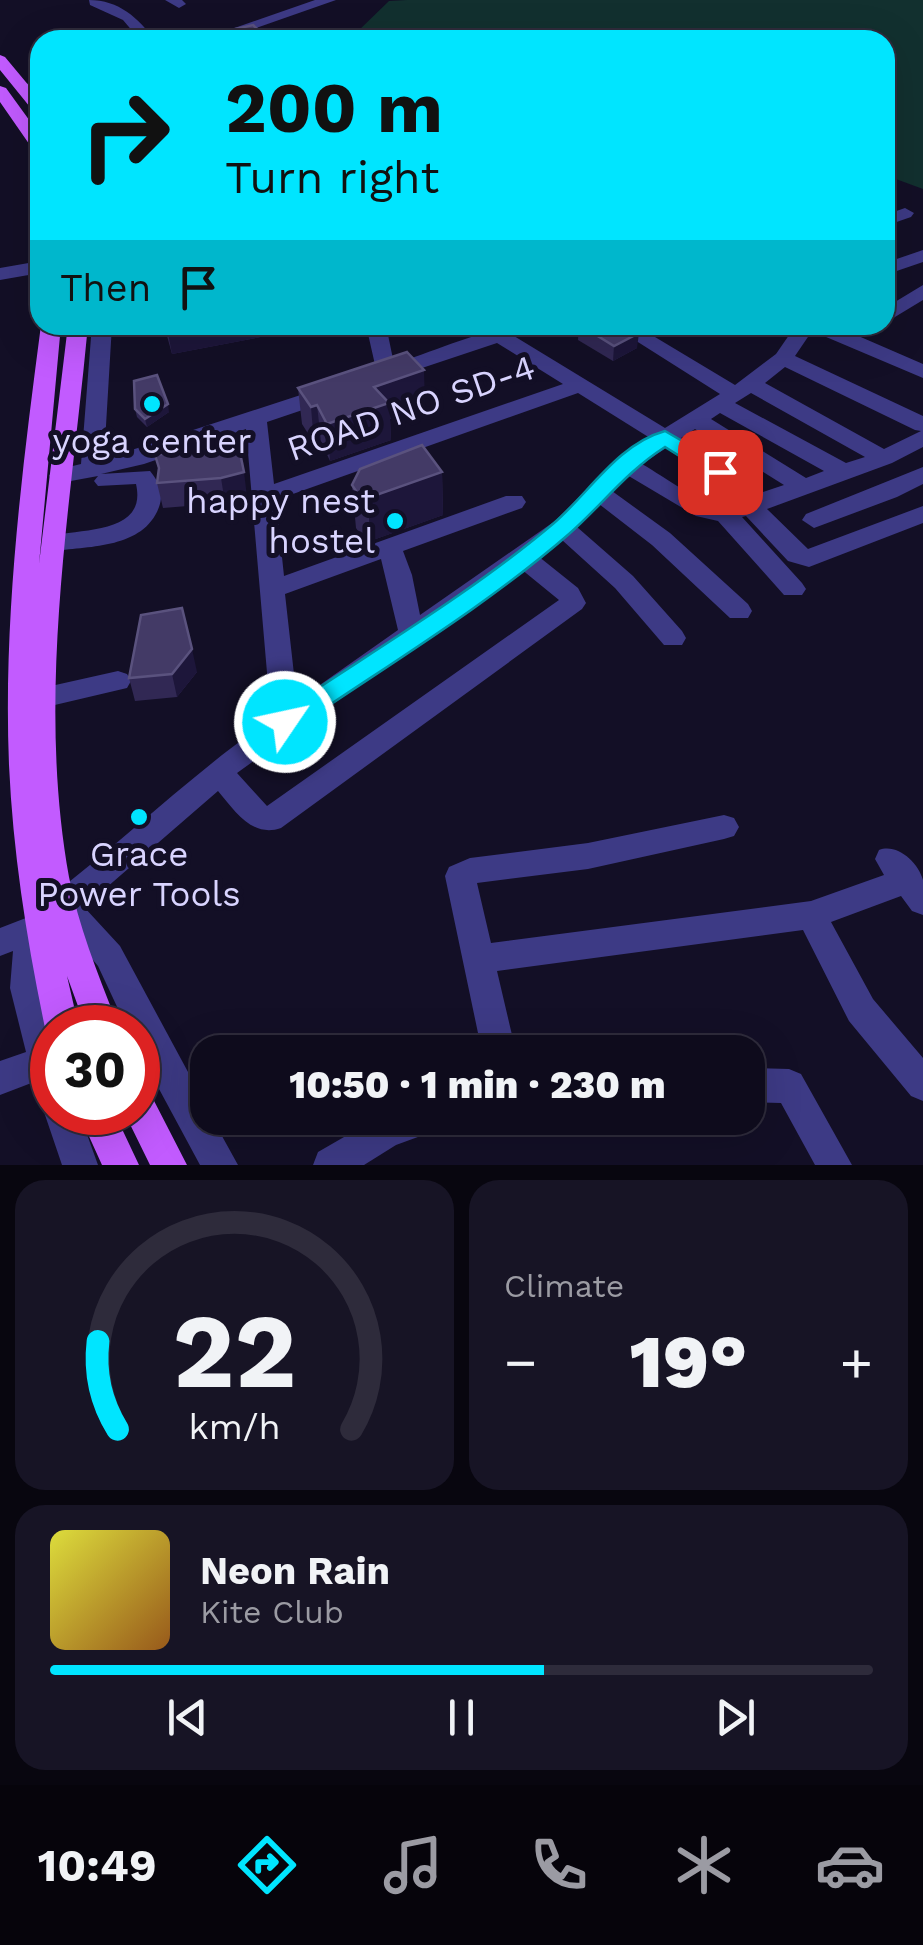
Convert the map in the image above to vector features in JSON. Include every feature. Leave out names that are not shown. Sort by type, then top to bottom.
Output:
[{"type":"main road","points":[[0,60],[30,84]]},
{"type":"main road","points":[[0,91],[30,132]]},
{"type":"main road","points":[[50,335],[17,564],[7,706],[15,936],[50,1005]]},
{"type":"main road","points":[[77,335],[50,561],[42,698],[44,780],[54,878],[95,1005]]},
{"type":"main road","points":[[106,1135],[121,1165]]},
{"type":"main road","points":[[154,1135],[169,1165]]},
{"type":"street","points":[[237,30],[330,0]]},
{"type":"street","points":[[95,2],[128,17],[139,30]]},
{"type":"street","points":[[250,26],[258,30]]},
{"type":"street","points":[[895,218],[905,213]]},
{"type":"street","points":[[895,265],[923,256]]},
{"type":"street","points":[[0,274],[30,269]]},
{"type":"street","points":[[895,311],[923,291]]},
{"type":"street","points":[[55,544],[129,529],[147,509],[151,496],[148,482],[142,476],[104,481],[94,470],[101,335]]},
{"type":"street","points":[[366,380],[374,335]]},
{"type":"street","points":[[638,335],[736,394],[844,472]]},
{"type":"street","points":[[220,1165],[159,1058],[110,956],[62,905],[285,722],[412,637],[563,527],[625,464],[736,394],[783,358],[799,335]]},
{"type":"street","points":[[838,335],[918,363]]},
{"type":"street","points":[[854,342],[863,335]]},
{"type":"street","points":[[60,476],[94,470],[256,418],[366,380],[471,336],[500,336],[665,438],[756,505],[802,558],[923,514]]},
{"type":"street","points":[[783,358],[923,425]]},
{"type":"street","name":"ROAD NO SD-4","points":[[264,496],[581,385]]},
{"type":"street","points":[[736,394],[884,458]]},
{"type":"street","points":[[256,418],[285,722]]},
{"type":"street","points":[[696,420],[795,491],[814,520],[842,546]]},
{"type":"street","points":[[625,464],[704,510],[726,514],[884,458],[923,438]]},
{"type":"street","points":[[814,520],[875,498],[923,474]]},
{"type":"street","points":[[598,492],[661,539],[739,611]]},
{"type":"street","points":[[273,589],[514,502]]},
{"type":"street","points":[[726,514],[793,590]]},
{"type":"street","points":[[563,527],[624,582],[673,638]]},
{"type":"street","points":[[388,548],[400,575],[412,637]]},
{"type":"street","points":[[219,773],[258,816],[271,819],[436,703],[573,602],[569,594],[523,558]]},
{"type":"street","points":[[42,698],[118,681]]},
{"type":"street","points":[[495,1035],[460,882],[464,872],[588,856],[724,828]]},
{"type":"street","points":[[477,959],[812,915],[906,880]]},
{"type":"street","points":[[812,915],[861,1010],[923,1084]]},
{"type":"street","points":[[15,936],[30,1005]]},
{"type":"street","points":[[0,1078],[30,1076]]},
{"type":"street","points":[[765,1084],[788,1086],[797,1095],[834,1165]]},
{"type":"street","points":[[69,1135],[80,1165]]},
{"type":"street","points":[[331,1165],[380,1135]]},
{"type":"green space","points":[[923,0],[923,189],[895,179],[895,30],[359,30],[389,1]]},
{"type":"building","points":[[253,25],[258,30],[230,30]]},
{"type":"building","points":[[596,335],[635,335],[614,346]]},
{"type":"building","points":[[407,352],[424,370],[374,387],[389,403],[327,424],[317,405],[311,407],[298,388]]},
{"type":"building","name":"yoga center","points":[[157,375],[168,404],[145,419],[135,409],[134,381]]},
{"type":"building","points":[[422,445],[442,472],[368,498],[358,494],[352,485],[360,469]]},
{"type":"building","points":[[212,446],[214,451],[239,448],[244,472],[221,478],[157,483],[159,468],[155,455]]},
{"type":"building","points":[[182,608],[192,649],[172,674],[129,678],[141,615]]},
{"type":"place","name":"yoga center","points":[[152,404]]},
{"type":"place","name":"happy nest hostel","points":[[395,521]]},
{"type":"place","name":"Grace Power Tools","points":[[139,817]]},
{"type":"route","points":[[285,722],[504,572],[563,527],[625,464],[665,438],[720,472]]}]
